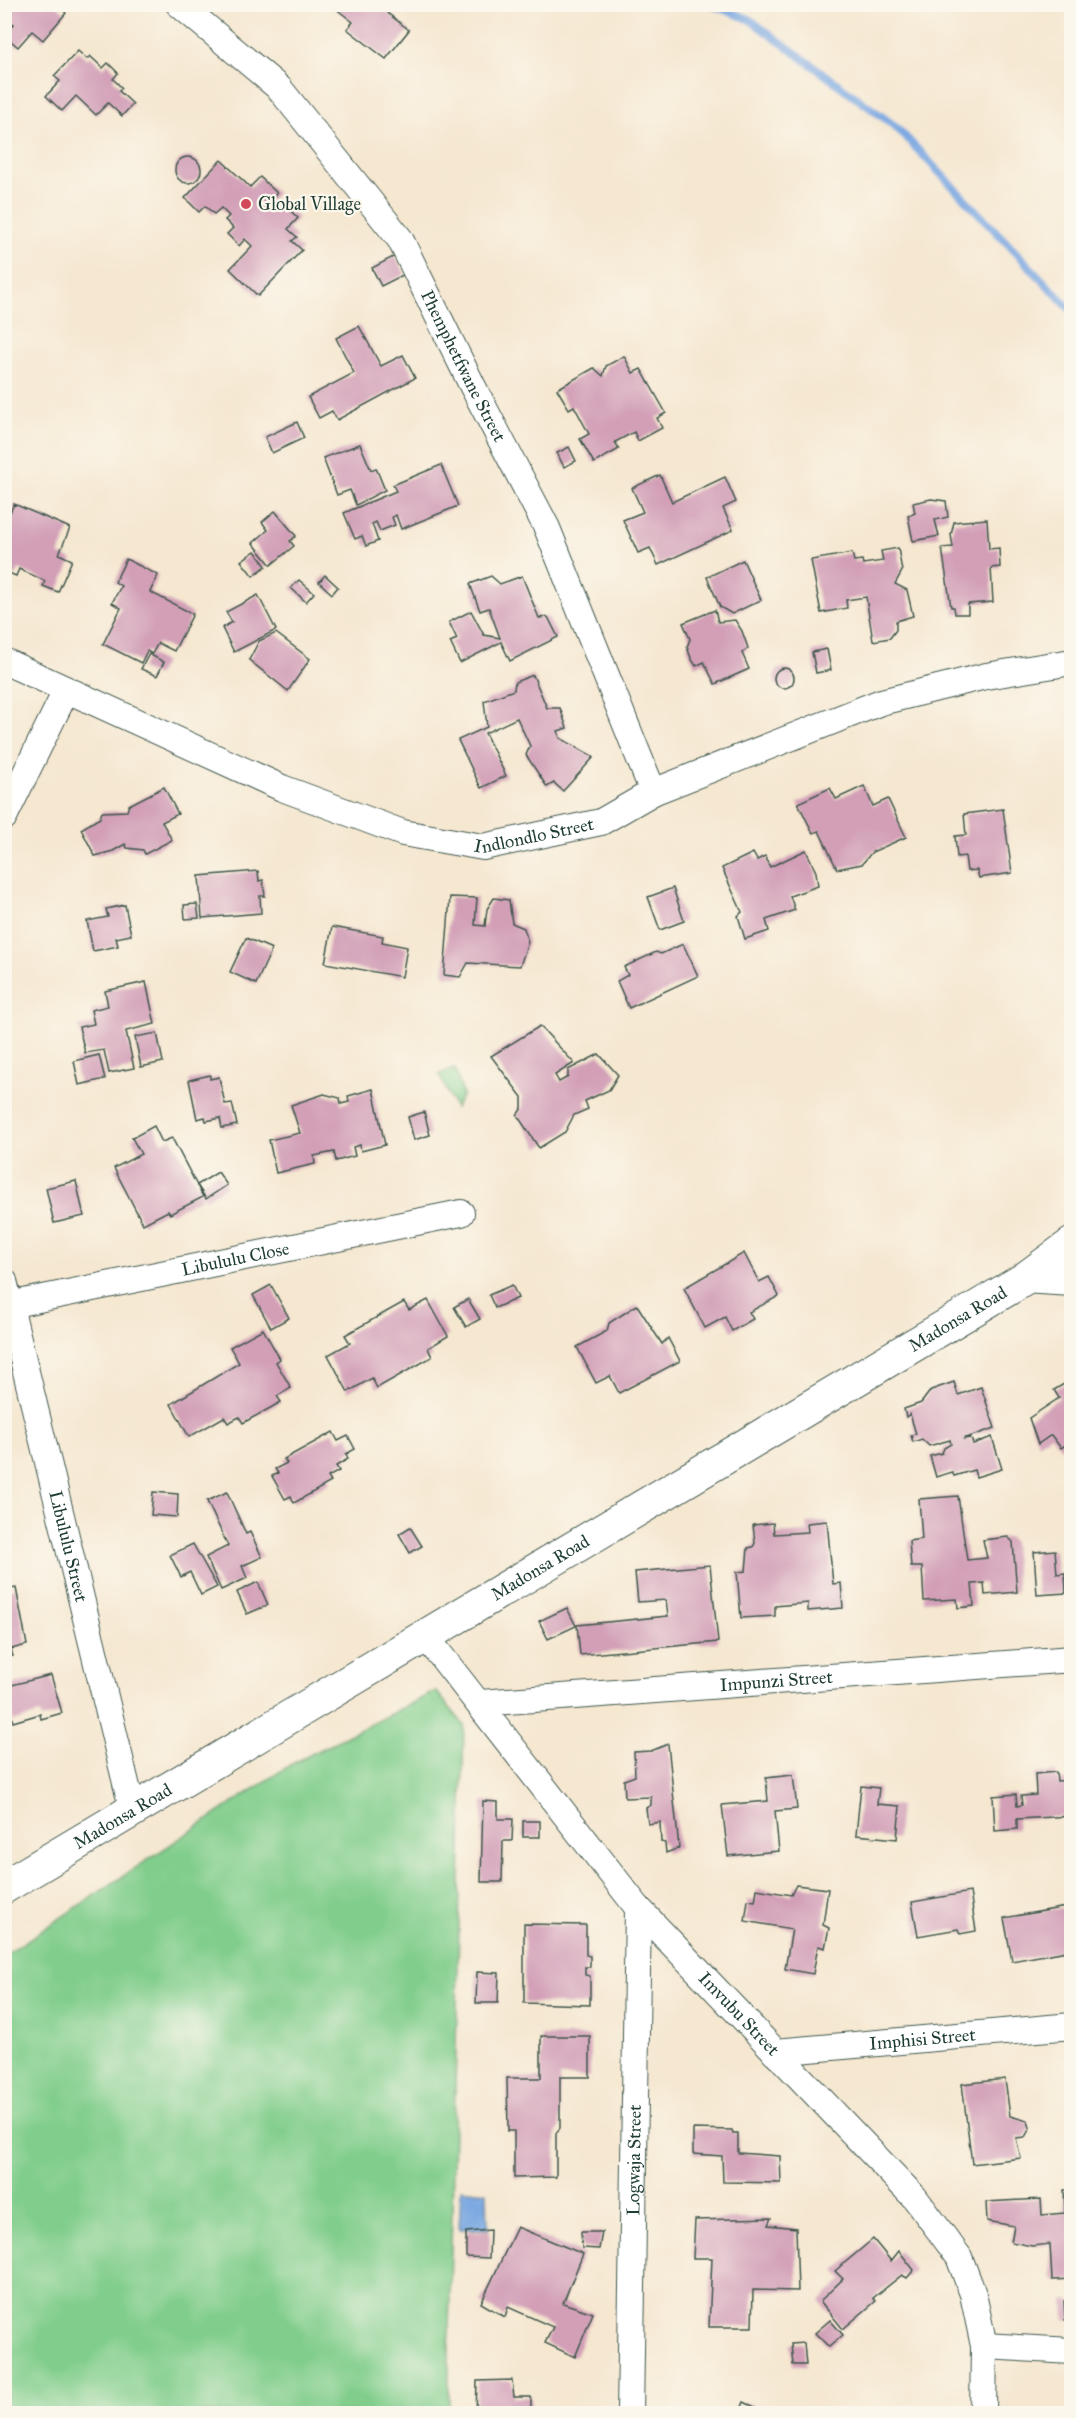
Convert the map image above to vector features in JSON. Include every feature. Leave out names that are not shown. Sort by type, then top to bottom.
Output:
[{"type":"street","name":"Phemphetfwane Street","points":[[179,4],[279,88],[400,239],[472,385],[548,528],[653,792]]},
{"type":"street","name":"Indlondlo Street","points":[[4,661],[293,792],[403,833],[483,848],[601,822],[653,792],[881,702],[986,676],[1071,662]]},
{"type":"street","points":[[4,817],[66,691]]},
{"type":"street","name":"Libululu Close","points":[[7,1293],[461,1213]]},
{"type":"street","name":"Madonsa Road","points":[[4,1887],[427,1638],[1023,1280],[1071,1244]]},
{"type":"street","points":[[1023,1280],[1071,1283]]},
{"type":"street","name":"Libululu Street","points":[[7,1293],[133,1812]]},
{"type":"street","name":"Imvubu Street","points":[[427,1638],[638,1908],[915,2198],[959,2257],[973,2294],[984,2346],[983,2414]]},
{"type":"street","name":"Impunzi Street","points":[[480,1703],[1071,1659]]},
{"type":"street","name":"Logwaja Street","points":[[630,2414],[638,1908]]},
{"type":"street","name":"Imphisi Street","points":[[775,2052],[1071,2026]]},
{"type":"street","points":[[984,2346],[1071,2351]]},
{"type":"green space","points":[[455,1069],[463,1095],[455,1108],[439,1074]]},
{"type":"green space","points":[[436,1691],[464,1725],[449,2413],[5,2413],[5,1955],[290,1765]]},
{"type":"water","points":[[461,2189],[487,2192],[488,2229],[459,2229]]},
{"type":"building","points":[[4,4],[56,4],[66,13],[43,40],[32,31],[18,47],[4,35],[14,24],[4,16]]},
{"type":"building","points":[[330,4],[376,4],[409,30],[386,59],[347,29],[353,22]]},
{"type":"building","points":[[78,51],[87,59],[90,56],[103,68],[108,63],[118,73],[113,79],[122,88],[119,91],[133,104],[122,116],[108,103],[96,115],[76,96],[62,111],[46,96],[60,81],[54,76]]},
{"type":"building","points":[[188,157],[197,161],[201,170],[197,179],[188,183],[179,179],[175,170],[179,161]]},
{"type":"building","points":[[221,160],[250,187],[260,177],[277,193],[264,206],[270,211],[280,201],[298,218],[288,229],[297,237],[292,241],[302,250],[258,296],[230,269],[252,246],[245,239],[239,246],[227,234],[233,228],[225,220],[229,216],[221,208],[214,214],[205,206],[199,212],[185,198]]},
{"type":"building","points":[[395,256],[405,274],[381,286],[372,268]]},
{"type":"building","points":[[359,326],[381,366],[403,355],[415,378],[337,420],[332,411],[319,418],[308,397],[354,373],[336,338]]},
{"type":"building","points":[[624,356],[633,373],[641,369],[666,413],[657,418],[662,428],[638,441],[634,432],[615,442],[619,449],[594,463],[580,439],[589,434],[574,406],[569,409],[557,389],[594,368],[603,376],[606,366]]},
{"type":"building","points":[[297,422],[304,438],[272,453],[265,437]]},
{"type":"building","points":[[360,444],[371,470],[376,468],[385,490],[356,505],[350,490],[337,495],[323,458]]},
{"type":"building","points":[[569,447],[576,461],[564,467],[557,453]]},
{"type":"building","points":[[441,465],[458,506],[401,529],[396,515],[392,517],[395,525],[380,531],[376,522],[372,524],[378,541],[366,546],[362,536],[355,539],[344,513],[396,491],[393,485]]},
{"type":"building","points":[[660,475],[672,502],[725,477],[736,502],[723,508],[733,530],[658,565],[650,548],[638,553],[623,520],[643,512],[632,488]]},
{"type":"building","points":[[931,499],[946,501],[948,517],[935,520],[939,536],[913,541],[908,516],[915,513],[913,503]]},
{"type":"building","points":[[14,504],[70,528],[59,554],[72,560],[58,592],[43,586],[45,581],[19,569],[16,576],[4,571],[4,525]]},
{"type":"building","points":[[275,511],[296,536],[290,541],[294,546],[271,565],[253,543],[268,530],[262,522]]},
{"type":"building","points":[[987,519],[989,549],[999,548],[1000,567],[991,568],[993,602],[968,604],[968,614],[955,614],[954,607],[951,607],[942,548],[953,547],[951,535],[954,522]]},
{"type":"building","points":[[898,548],[902,571],[895,584],[907,590],[913,616],[896,621],[896,630],[890,638],[873,641],[866,597],[846,600],[847,608],[821,613],[811,560],[852,553],[854,561],[862,560],[863,564],[883,561],[881,551]]},
{"type":"building","points":[[255,551],[266,566],[253,576],[241,561]]},
{"type":"building","points":[[126,559],[158,575],[150,592],[193,614],[174,651],[158,643],[152,654],[147,651],[141,663],[103,644],[121,608],[112,603],[121,586],[115,582]]},
{"type":"building","points":[[743,560],[761,600],[732,614],[720,607],[707,577]]},
{"type":"building","points":[[325,575],[338,587],[332,594],[319,582]]},
{"type":"building","points":[[491,576],[500,584],[522,576],[539,618],[548,617],[558,637],[510,661],[501,642],[460,663],[450,642],[457,639],[449,622],[471,611],[484,635],[500,638],[489,608],[480,611],[470,584]]},
{"type":"building","points":[[299,580],[314,593],[306,602],[291,588]]},
{"type":"building","points":[[258,595],[276,630],[234,652],[222,628],[232,622],[226,612]]},
{"type":"building","points":[[715,610],[718,622],[735,620],[742,631],[748,648],[742,653],[749,669],[715,684],[704,662],[696,666],[691,658],[687,647],[690,639],[683,623]]},
{"type":"building","points":[[276,633],[310,659],[288,691],[249,660],[259,641]]},
{"type":"building","points":[[827,649],[831,670],[816,673],[812,652]]},
{"type":"building","points":[[149,654],[164,662],[157,676],[141,669]]},
{"type":"building","points":[[780,668],[788,668],[794,674],[794,682],[788,688],[780,688],[774,682],[774,674]]},
{"type":"building","points":[[533,675],[547,708],[560,708],[567,728],[558,731],[560,738],[594,757],[563,791],[554,783],[547,787],[526,755],[530,746],[517,718],[485,733],[506,776],[481,788],[458,740],[487,727],[484,701],[514,690],[515,682]]},
{"type":"building","points":[[864,786],[873,806],[888,799],[906,837],[872,852],[862,864],[837,869],[819,831],[813,833],[798,803],[830,788],[836,799]]},
{"type":"building","points":[[164,787],[178,814],[162,822],[172,840],[145,854],[143,850],[127,848],[125,844],[113,851],[95,856],[81,829],[100,818],[102,812],[127,811],[129,805]]},
{"type":"building","points":[[1003,809],[1012,873],[979,878],[977,870],[967,871],[965,856],[957,857],[955,836],[966,835],[964,814]]},
{"type":"building","points":[[806,850],[816,872],[818,886],[790,896],[795,910],[766,920],[769,931],[745,939],[738,916],[742,912],[722,868],[753,853],[757,860],[765,856],[770,867]]},
{"type":"building","points":[[258,871],[259,881],[263,880],[265,896],[260,896],[261,913],[202,918],[199,876]]},
{"type":"building","points":[[673,888],[684,921],[660,930],[648,897]]},
{"type":"building","points":[[450,897],[477,898],[475,925],[485,926],[487,909],[494,898],[509,900],[512,923],[524,928],[528,942],[520,966],[468,963],[460,977],[444,975]]},
{"type":"building","points":[[197,904],[199,918],[185,919],[184,905]]},
{"type":"building","points":[[125,905],[131,935],[116,938],[118,946],[93,951],[87,921],[108,917],[106,909]]},
{"type":"building","points":[[332,927],[383,936],[382,942],[407,947],[402,977],[325,963]]},
{"type":"building","points":[[246,938],[272,949],[256,984],[230,972]]},
{"type":"building","points":[[683,944],[698,976],[629,1008],[617,981],[628,975],[624,967],[656,952],[661,954]]},
{"type":"building","points":[[146,982],[155,1024],[126,1031],[134,1068],[109,1073],[104,1050],[85,1053],[79,1027],[94,1024],[91,1010],[108,1006],[105,991]]},
{"type":"building","points":[[540,1026],[574,1063],[555,1075],[559,1082],[568,1077],[568,1070],[599,1054],[618,1075],[609,1090],[585,1101],[588,1109],[574,1115],[565,1132],[539,1148],[517,1115],[522,1108],[522,1097],[491,1056]]},
{"type":"building","points":[[157,1033],[163,1062],[141,1067],[135,1037]]},
{"type":"building","points":[[99,1055],[105,1079],[79,1085],[74,1061]]},
{"type":"building","points":[[210,1075],[210,1079],[219,1077],[225,1104],[232,1103],[237,1125],[222,1128],[220,1118],[206,1121],[205,1117],[197,1119],[189,1080]]},
{"type":"building","points":[[373,1089],[385,1145],[361,1151],[360,1145],[353,1147],[355,1156],[336,1161],[334,1152],[314,1156],[315,1164],[276,1173],[269,1140],[300,1133],[291,1105],[324,1094],[340,1098],[341,1104],[349,1102],[348,1096]]},
{"type":"building","points":[[424,1112],[430,1135],[414,1140],[408,1117]]},
{"type":"building","points":[[154,1126],[162,1142],[172,1138],[203,1197],[170,1214],[168,1211],[143,1224],[114,1168],[141,1154],[132,1138]]},
{"type":"building","points":[[218,1172],[227,1185],[206,1199],[197,1185]]},
{"type":"building","points":[[76,1181],[84,1216],[54,1223],[46,1188]]},
{"type":"building","points":[[744,1253],[759,1282],[769,1277],[779,1296],[749,1312],[753,1319],[732,1331],[725,1317],[705,1328],[684,1288]]},
{"type":"building","points":[[271,1285],[289,1318],[271,1328],[253,1295]]},
{"type":"building","points":[[512,1285],[518,1298],[495,1308],[489,1295]]},
{"type":"building","points":[[468,1299],[480,1319],[466,1327],[454,1307]]},
{"type":"building","points":[[428,1300],[448,1336],[428,1348],[432,1357],[377,1388],[372,1378],[348,1392],[328,1355],[350,1343],[345,1335],[404,1302],[409,1310]]},
{"type":"building","points":[[637,1305],[662,1344],[668,1338],[680,1361],[619,1393],[610,1376],[596,1383],[577,1347],[607,1331],[609,1323]]},
{"type":"building","points":[[263,1329],[280,1359],[276,1362],[291,1388],[277,1396],[281,1402],[243,1423],[239,1417],[228,1423],[224,1417],[189,1437],[171,1404],[239,1363],[230,1347]]},
{"type":"building","points":[[1072,1379],[1072,1441],[1061,1448],[1051,1435],[1038,1444],[1029,1418],[1059,1398],[1054,1390]]},
{"type":"building","points":[[954,1382],[958,1395],[981,1387],[995,1428],[963,1439],[971,1438],[973,1444],[992,1437],[1002,1469],[976,1477],[974,1470],[954,1476],[952,1472],[936,1477],[930,1456],[942,1453],[944,1448],[951,1444],[950,1440],[929,1446],[922,1439],[913,1442],[911,1435],[916,1434],[910,1414],[906,1417],[904,1409],[921,1403],[931,1390]]},
{"type":"building","points":[[333,1432],[338,1441],[348,1436],[355,1449],[346,1454],[348,1459],[336,1466],[339,1471],[328,1477],[331,1482],[294,1503],[291,1496],[285,1499],[272,1476],[278,1473],[275,1469],[287,1463],[284,1459]]},
{"type":"building","points":[[153,1492],[178,1494],[177,1517],[151,1515]]},
{"type":"building","points":[[227,1492],[246,1534],[250,1532],[262,1557],[242,1566],[247,1578],[221,1590],[206,1557],[228,1546],[207,1501]]},
{"type":"building","points":[[958,1496],[967,1560],[987,1558],[983,1540],[1008,1537],[1013,1542],[1017,1592],[985,1595],[984,1583],[972,1584],[974,1606],[958,1608],[957,1599],[924,1601],[922,1567],[911,1567],[909,1541],[922,1539],[919,1499]]},
{"type":"building","points":[[827,1521],[833,1584],[841,1583],[843,1608],[808,1611],[808,1603],[775,1606],[775,1616],[741,1618],[737,1572],[746,1571],[748,1548],[753,1547],[755,1543],[753,1525],[773,1523],[774,1534],[808,1532],[807,1523]]},
{"type":"building","points":[[410,1527],[422,1546],[410,1553],[399,1534]]},
{"type":"building","points":[[193,1544],[217,1587],[201,1595],[190,1572],[181,1577],[170,1555]]},
{"type":"building","points":[[1055,1550],[1057,1574],[1065,1573],[1066,1593],[1037,1595],[1034,1552]]},
{"type":"building","points":[[710,1565],[718,1642],[580,1655],[577,1625],[668,1616],[666,1600],[638,1602],[635,1572]]},
{"type":"building","points":[[258,1582],[268,1605],[247,1614],[237,1592]]},
{"type":"building","points":[[16,1588],[27,1645],[11,1649],[13,1656],[4,1657],[4,1590]]},
{"type":"building","points":[[567,1608],[576,1626],[548,1639],[539,1621]]},
{"type":"building","points":[[51,1675],[62,1713],[41,1719],[40,1714],[13,1722],[11,1715],[4,1717],[4,1687]]},
{"type":"building","points":[[668,1744],[679,1848],[666,1853],[665,1843],[661,1842],[660,1822],[648,1824],[646,1808],[651,1805],[651,1797],[625,1798],[624,1780],[635,1776],[634,1752],[651,1751]]},
{"type":"building","points":[[1056,1772],[1057,1781],[1072,1780],[1072,1816],[1017,1819],[1017,1829],[995,1831],[993,1796],[1016,1794],[1017,1806],[1022,1805],[1021,1796],[1036,1795],[1035,1774]]},
{"type":"building","points":[[793,1775],[797,1809],[775,1811],[779,1851],[728,1856],[722,1805],[768,1801],[766,1778]]},
{"type":"building","points":[[861,1786],[879,1788],[877,1804],[900,1806],[897,1839],[856,1835]]},
{"type":"building","points":[[483,1801],[498,1802],[498,1819],[513,1819],[512,1841],[503,1841],[502,1882],[481,1882]]},
{"type":"building","points":[[523,1821],[540,1821],[540,1837],[523,1837]]},
{"type":"building","points":[[796,1885],[828,1889],[823,1925],[829,1928],[825,1948],[818,1946],[813,1974],[785,1969],[792,1929],[745,1921],[748,1900],[755,1901],[757,1889],[791,1895]]},
{"type":"building","points":[[970,1892],[976,1931],[960,1934],[958,1929],[918,1936],[912,1902]]},
{"type":"building","points":[[1072,1906],[1072,1950],[1012,1961],[1004,1918]]},
{"type":"building","points":[[524,1924],[586,1925],[586,1955],[590,1956],[590,1967],[585,1967],[585,1975],[590,1976],[590,2005],[524,2003]]},
{"type":"building","points":[[477,1972],[499,1973],[498,2003],[476,2003]]},
{"type":"building","points":[[541,2036],[590,2036],[590,2077],[560,2077],[560,2128],[556,2133],[556,2177],[514,2178],[514,2131],[508,2131],[507,2078],[541,2078]]},
{"type":"building","points":[[1005,2079],[1010,2116],[1028,2121],[1030,2128],[1025,2137],[1016,2138],[1021,2158],[972,2164],[962,2084]]},
{"type":"building","points":[[693,2129],[732,2130],[733,2133],[738,2133],[738,2153],[780,2156],[781,2183],[723,2182],[722,2156],[693,2154]]},
{"type":"building","points":[[1064,2190],[1072,2190],[1072,2279],[1052,2280],[1050,2244],[1032,2246],[1011,2242],[1014,2226],[987,2221],[986,2202],[1041,2199],[1042,2215],[1065,2213]]},
{"type":"building","points":[[771,2218],[768,2225],[796,2228],[798,2291],[753,2290],[752,2327],[709,2327],[712,2258],[693,2258],[695,2220]]},
{"type":"building","points":[[517,2227],[583,2254],[563,2303],[593,2313],[575,2357],[545,2343],[553,2327],[508,2307],[505,2317],[481,2303]]},
{"type":"building","points":[[490,2230],[489,2258],[466,2257],[466,2232]]},
{"type":"building","points":[[581,2232],[602,2232],[599,2249],[582,2248]]},
{"type":"building","points":[[873,2239],[891,2261],[899,2251],[914,2270],[907,2278],[902,2275],[873,2298],[876,2301],[843,2329],[820,2301],[843,2279],[835,2271]]},
{"type":"building","points":[[1072,2300],[1072,2319],[1065,2320],[1064,2301]]},
{"type":"building","points":[[830,2320],[843,2335],[829,2347],[815,2333]]},
{"type":"building","points":[[804,2343],[806,2365],[793,2365],[791,2344]]},
{"type":"building","points":[[512,2380],[514,2397],[531,2397],[531,2414],[476,2414],[477,2381]]},
{"type":"building","points":[[744,2402],[770,2414],[739,2414]]},
{"type":"waterway","points":[[709,4],[749,19],[895,126],[1072,311]]},
{"type":"place","name":"Global Village","points":[[246,204]]}]
